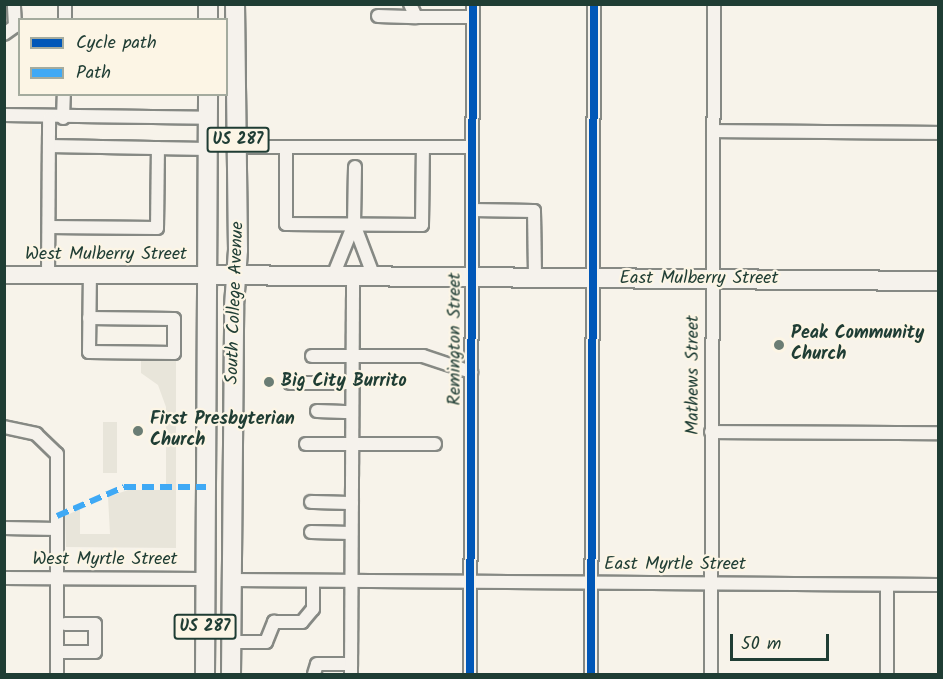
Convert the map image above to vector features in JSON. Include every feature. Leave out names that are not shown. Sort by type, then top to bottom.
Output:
[{"type":"highway","name":"South College Avenue","points":[[231,675],[239,147],[234,4]]},
{"type":"highway","name":"South College Avenue","points":[[205,675],[204,579],[208,464],[208,96]]},
{"type":"highway","name":"East Mulberry Street","points":[[207,275],[939,281]]},
{"type":"highway","points":[[208,464],[216,495],[217,548],[232,579]]},
{"type":"highway","points":[[204,579],[213,589],[220,610],[221,675]]},
{"type":"main road","name":"West Mulberry Street","points":[[4,274],[207,275]]},
{"type":"street","points":[[4,34],[15,26],[14,4]]},
{"type":"street","points":[[410,4],[416,17]]},
{"type":"street","points":[[591,675],[594,4]]},
{"type":"street","name":"Mathews Street","points":[[711,675],[714,4]]},
{"type":"street","points":[[378,16],[416,17],[473,11]]},
{"type":"street","name":"Remington Street","points":[[470,675],[473,11]]},
{"type":"street","points":[[63,118],[64,96]]},
{"type":"street","points":[[4,115],[50,118],[208,118]]},
{"type":"street","points":[[48,274],[50,118]]},
{"type":"street","points":[[713,131],[939,133]]},
{"type":"street","points":[[49,146],[207,149]]},
{"type":"street","points":[[239,147],[472,147]]},
{"type":"street","points":[[286,147],[286,224],[422,225],[423,147]]},
{"type":"street","points":[[49,227],[157,228],[158,148]]},
{"type":"street","points":[[333,276],[354,224],[355,167]]},
{"type":"street","points":[[472,210],[534,211],[535,278]]},
{"type":"street","points":[[354,224],[374,277]]},
{"type":"street","points":[[89,318],[174,319],[174,352],[88,352],[90,275]]},
{"type":"street","points":[[314,675],[319,664],[351,670],[352,276]]},
{"type":"street","points":[[312,356],[423,356],[471,372]]},
{"type":"street","points":[[290,383],[352,383]]},
{"type":"street","points":[[317,411],[352,411]]},
{"type":"street","points":[[4,427],[36,434],[57,454],[57,675]]},
{"type":"street","points":[[711,432],[939,433]]},
{"type":"street","points":[[306,444],[435,444]]},
{"type":"street","points":[[311,502],[352,503]]},
{"type":"street","points":[[4,528],[57,529]]},
{"type":"street","points":[[311,532],[351,532]]},
{"type":"street","name":"West Myrtle Street","points":[[4,578],[204,579]]},
{"type":"street","name":"East Myrtle Street","points":[[232,579],[939,585]]},
{"type":"street","points":[[231,642],[266,642],[274,622],[302,622],[313,609],[313,581]]},
{"type":"street","points":[[887,585],[887,675]]},
{"type":"street","points":[[57,652],[95,652],[95,624],[65,624]]},
{"type":"shaded area","points":[[141,356],[176,357],[176,548],[66,547],[65,516],[80,509],[80,534],[110,534],[108,497],[128,490],[166,490],[166,407],[158,385],[141,373]]},
{"type":"shaded area","points":[[103,422],[117,422],[117,473],[103,473]]},
{"type":"marked path","points":[[57,516],[124,487],[206,487]]},
{"type":"cycle path","points":[[470,674],[473,4]]},
{"type":"cycle path","points":[[591,674],[594,4]]},
{"type":"place","name":"Peak Community Church","points":[[779,345]]},
{"type":"place","name":"Big City Burrito","points":[[269,382]]},
{"type":"place","name":"First Presbyterian Church","points":[[138,431]]}]
